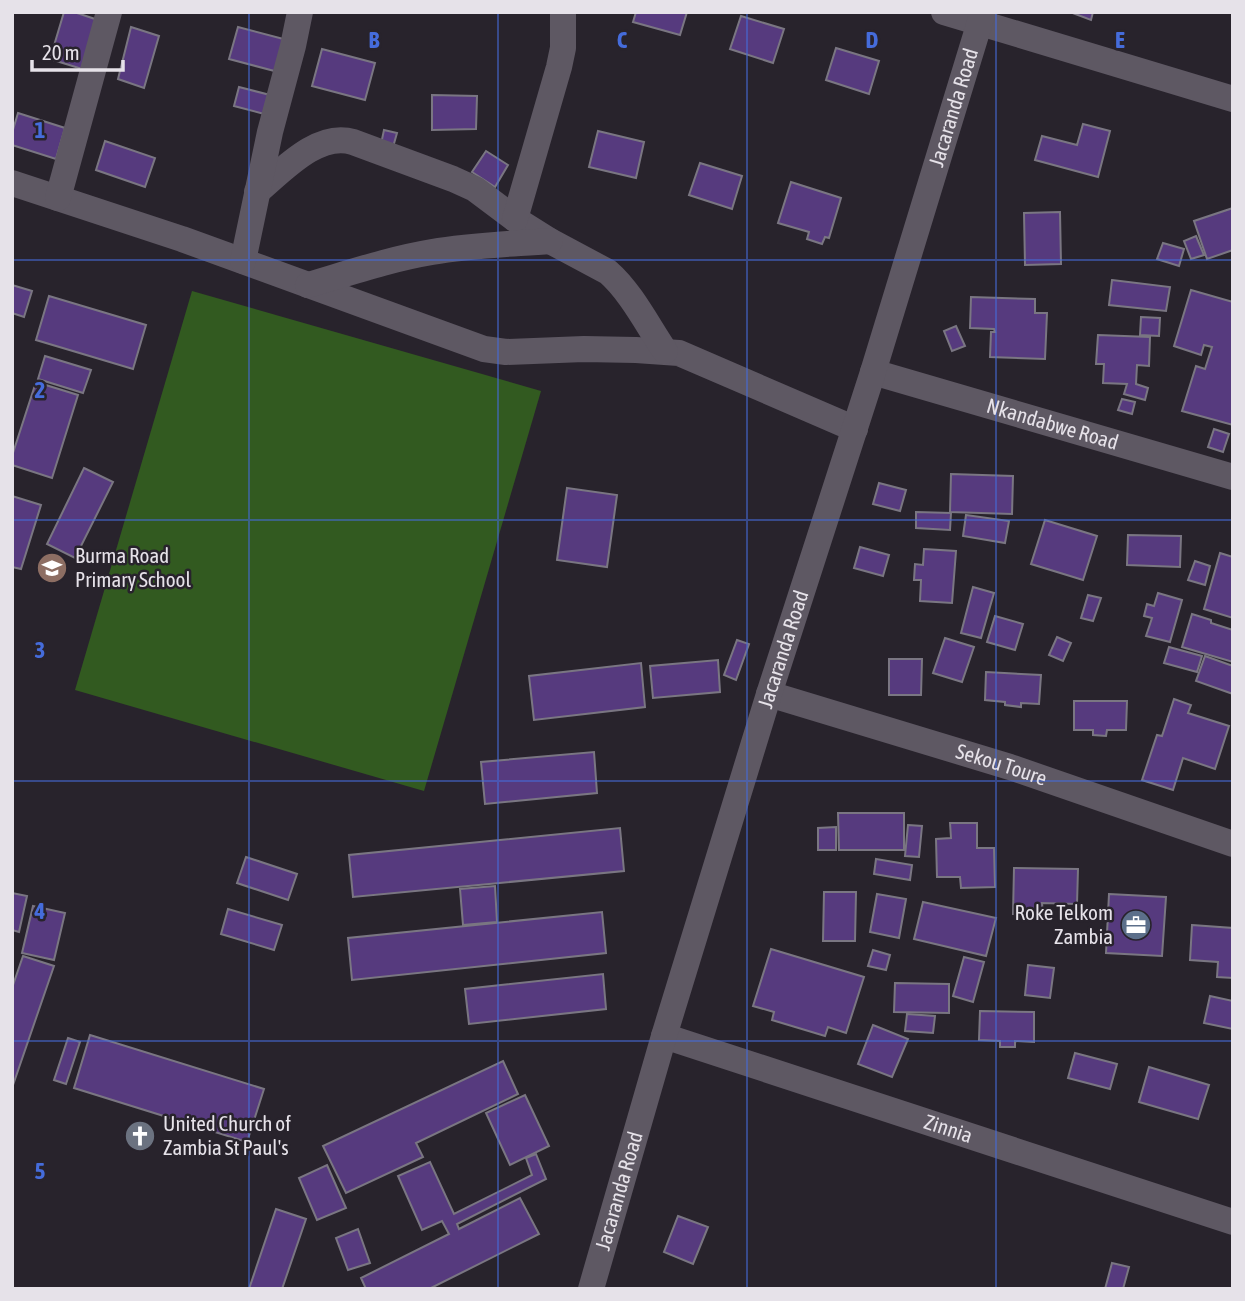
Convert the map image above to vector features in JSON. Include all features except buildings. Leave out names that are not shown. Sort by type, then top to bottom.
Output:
[{"type":"street","points":[[58,198],[109,12]]},
{"type":"street","points":[[243,261],[270,132],[300,12]]},
{"type":"street","points":[[515,219],[559,67],[563,48],[563,12]]},
{"type":"street","points":[[944,12],[981,18],[1233,99]]},
{"type":"street","name":"Jacaranda Road","points":[[592,1289],[664,1036],[769,694],[873,372],[981,18]]},
{"type":"street","points":[[257,192],[297,159],[333,139],[345,139],[453,178],[475,189],[550,241],[608,272],[616,279],[665,351]]},
{"type":"street","points":[[12,183],[182,239],[484,349],[506,352],[584,349],[679,353],[855,429]]},
{"type":"street","points":[[308,285],[434,251],[550,241]]},
{"type":"street","name":"Nkandabwe Road","points":[[873,372],[1233,477]]},
{"type":"street","name":"Sekou Toure","points":[[769,694],[1010,767],[1233,844]]},
{"type":"street","name":"Zinnia","points":[[664,1036],[1233,1222]]},
{"type":"green space","points":[[192,291],[541,391],[424,791],[75,690]]},
{"type":"place","name":"Burma Road Primary School","points":[[52,568]]},
{"type":"place","name":"Roke Telkom Zambia","points":[[1136,925]]},
{"type":"place","name":"United Church of Zambia St Paul's","points":[[140,1136]]}]
